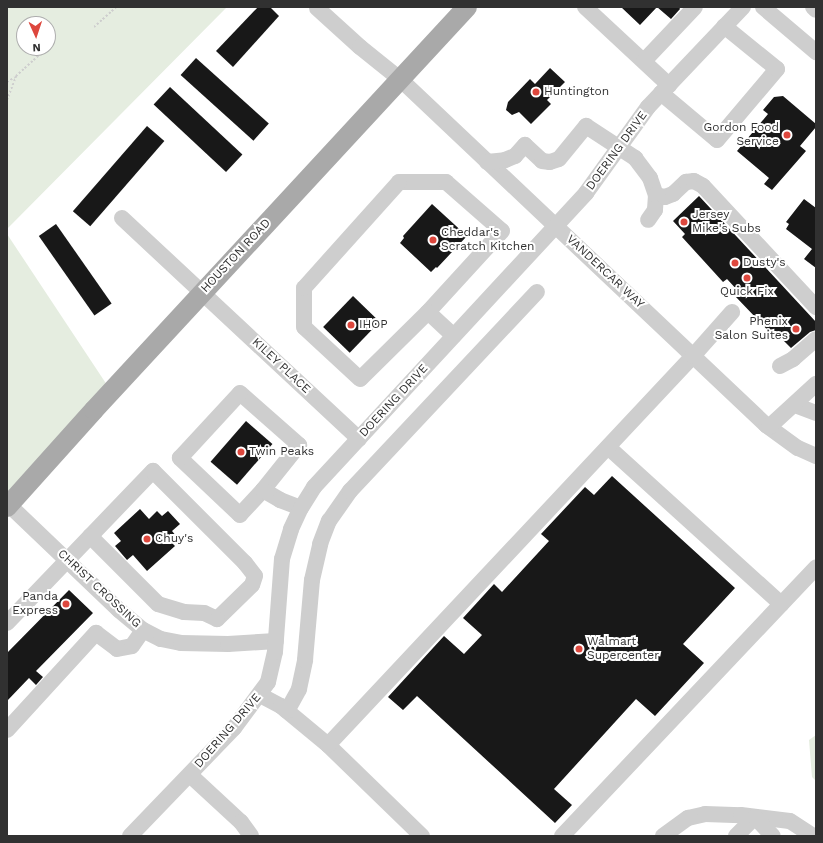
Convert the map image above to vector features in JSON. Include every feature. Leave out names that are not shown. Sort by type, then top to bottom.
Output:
[{"type":"main road","name":"HOUSTON ROAD","points":[[8,506],[202,293],[467,7]]},
{"type":"street","points":[[585,7],[644,61],[665,89],[717,140],[777,69],[724,26]]},
{"type":"street","points":[[644,61],[695,7]]},
{"type":"street","name":"DOERING DRIVE","points":[[130,836],[234,728],[260,695],[268,682],[276,641],[280,570],[287,541],[301,508],[314,487],[598,179],[640,118],[665,89],[743,7]]},
{"type":"street","points":[[763,7],[816,52]]},
{"type":"street","points":[[813,7],[816,10]]},
{"type":"street","name":"VANDERCAR WAY","points":[[317,8],[360,47],[400,79],[769,427],[798,448],[816,456]]},
{"type":"street","points":[[487,162],[505,160],[515,156],[525,145],[542,161],[550,162],[558,159],[586,126],[635,158],[650,178],[656,195],[655,210],[648,220]]},
{"type":"street","points":[[509,183],[515,156]]},
{"type":"street","points":[[399,182],[446,182],[502,230],[428,312],[360,379],[304,327],[304,288],[399,182]]},
{"type":"street","points":[[656,195],[665,197],[673,194],[686,182],[694,182],[703,186],[816,307]]},
{"type":"street","name":"KILEY PLACE","points":[[122,218],[359,439]]},
{"type":"street","points":[[287,711],[299,688],[304,660],[312,580],[320,544],[329,521],[350,491],[537,292]]},
{"type":"street","points":[[428,312],[454,336]]},
{"type":"street","points":[[328,745],[693,356],[732,312]]},
{"type":"street","points":[[780,366],[793,360],[816,339]]},
{"type":"street","points":[[769,427],[816,384]]},
{"type":"street","points":[[240,393],[299,445],[263,490],[240,515],[180,458],[240,393]]},
{"type":"street","points":[[794,405],[816,413]]},
{"type":"street","points":[[608,447],[781,604]]},
{"type":"street","points":[[7,623],[153,471],[239,557],[254,576],[252,585],[217,619],[217,644]]},
{"type":"street","points":[[263,490],[280,500],[301,508]]},
{"type":"street","name":"CHRIST CROSSING","points":[[8,506],[119,610],[143,630],[161,639],[181,643],[217,644],[276,641]]},
{"type":"street","points":[[90,536],[158,604],[184,612],[204,612],[217,619]]},
{"type":"street","points":[[562,836],[816,567]]},
{"type":"street","points":[[7,730],[96,633],[117,649],[132,646],[143,630]]},
{"type":"street","points":[[260,695],[287,711],[328,745],[422,836]]},
{"type":"street","points":[[190,775],[241,822],[251,836]]},
{"type":"street","points":[[663,836],[688,818],[705,814],[790,821],[814,836]]},
{"type":"street","points":[[736,836],[755,817]]},
{"type":"street","points":[[755,817],[773,836]]},
{"type":"path","points":[[94,27],[116,7]]},
{"type":"path","points":[[7,82],[39,56]]},
{"type":"path","points":[[7,100],[16,76]]},
{"type":"shaded area","points":[[7,7],[227,7],[7,229]]},
{"type":"shaded area","points":[[7,234],[111,391],[7,507]]},
{"type":"shaded area","points":[[816,735],[816,781],[812,777],[809,740]]},
{"type":"building","points":[[258,7],[270,7],[279,16],[233,67],[216,51]]},
{"type":"building","points":[[621,7],[657,7],[640,25]]},
{"type":"building","points":[[657,7],[679,7],[680,9],[671,19]]},
{"type":"building","points":[[196,58],[269,124],[253,141],[181,75]]},
{"type":"building","name":"Huntington","points":[[550,68],[565,82],[547,100],[551,104],[531,124],[519,112],[512,115],[506,110],[508,102],[530,79],[535,84]]},
{"type":"building","points":[[170,87],[242,155],[226,172],[154,105]]},
{"type":"building","points":[[783,96],[816,124],[816,127],[800,146],[806,151],[772,190],[764,184],[769,178],[737,151],[768,114],[763,110],[774,97]]},
{"type":"building","points":[[147,126],[164,141],[90,226],[73,211]]},
{"type":"building","points":[[699,196],[816,322],[816,330],[810,332],[791,348],[781,338],[778,341],[735,296],[739,292],[727,279],[723,282],[682,237],[685,234],[673,221]]},
{"type":"building","points":[[804,199],[816,208],[816,268],[804,259],[812,249],[786,229],[789,224],[786,222]]},
{"type":"building","name":"Cheddar's Scratch Kitchen","points":[[432,204],[467,236],[437,268],[436,267],[431,272],[400,243],[404,238],[403,236]]},
{"type":"building","points":[[56,224],[112,303],[94,316],[39,236]]},
{"type":"building","name":"IHOP","points":[[353,296],[380,322],[350,353],[323,327]]},
{"type":"building","name":"Twin Peaks","points":[[246,421],[272,444],[237,485],[211,462]]},
{"type":"building","name":"Walmart Supercenter","points":[[612,476],[735,588],[683,644],[704,663],[655,716],[636,699],[554,789],[572,805],[555,823],[417,696],[403,710],[388,697],[444,636],[464,654],[482,635],[463,618],[494,584],[502,592],[549,541],[541,534],[585,487],[594,495]]},
{"type":"building","name":"Chuy's","points":[[140,509],[149,519],[157,511],[162,516],[168,511],[180,524],[172,531],[177,537],[171,542],[175,546],[147,571],[133,555],[127,560],[115,546],[121,541],[114,533]]},
{"type":"building","points":[[69,590],[93,613],[36,671],[43,677],[36,685],[29,678],[7,701],[7,653]]},
{"type":"place","name":"Huntington","points":[[536,92]]},
{"type":"place","name":"Gordon Food Service","points":[[787,135]]},
{"type":"place","name":"Jersey Mike's Subs","points":[[684,222]]},
{"type":"place","name":"Cheddar's Scratch Kitchen","points":[[433,240]]},
{"type":"place","name":"Dusty's","points":[[735,263]]},
{"type":"place","name":"Quick Fix","points":[[747,278]]},
{"type":"place","name":"IHOP","points":[[351,325]]},
{"type":"place","name":"Phenix Salon Suites","points":[[796,329]]},
{"type":"place","name":"Twin Peaks","points":[[241,452]]},
{"type":"place","name":"Chuy's","points":[[147,539]]},
{"type":"place","name":"Panda Express","points":[[66,604]]},
{"type":"place","name":"Walmart Supercenter","points":[[579,649]]}]
